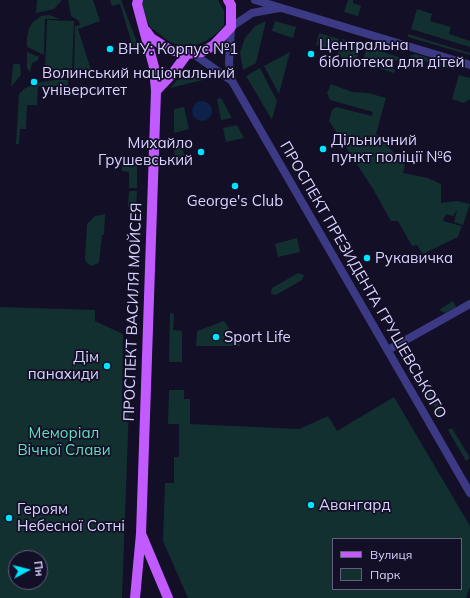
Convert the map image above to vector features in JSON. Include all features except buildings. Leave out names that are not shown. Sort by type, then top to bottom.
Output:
[{"type":"main road","points":[[146,31],[151,38],[170,50],[190,53],[202,52],[214,45],[231,27],[231,5],[228,0]]},
{"type":"main road","name":"ПРОСПЕКТ ВАСИЛЯ МОЙСЕЯ","points":[[135,598],[141,534],[156,91],[154,67],[146,31],[137,1]]},
{"type":"main road","points":[[156,91],[190,53]]},
{"type":"main road","points":[[141,534],[168,598]]},
{"type":"street","points":[[255,0],[470,65]]},
{"type":"street","points":[[232,81],[229,63],[231,27],[252,13],[279,8]]},
{"type":"street","points":[[190,53],[232,81]]},
{"type":"street","name":"ПРОСПЕКТ ПРЕЗИДЕНТА ГРУШЕВСЬКОГО","points":[[232,81],[470,493]]},
{"type":"street","points":[[388,350],[470,304]]},
{"type":"green space","points":[[37,0],[62,0],[54,9],[36,13]]},
{"type":"green space","points":[[68,0],[93,0],[100,21],[78,29],[91,70],[74,70],[75,26],[80,25],[79,21],[71,16]]},
{"type":"green space","points":[[110,0],[121,0],[141,53],[135,54],[120,4],[112,6]]},
{"type":"green space","points":[[143,0],[218,0],[224,11],[224,25],[217,33],[206,41],[196,45],[178,45],[170,42],[150,27],[142,9]]},
{"type":"green space","points":[[348,0],[353,0],[353,3],[361,6],[358,16],[344,12]]},
{"type":"green space","points":[[417,9],[432,14],[430,21],[451,27],[449,34],[470,41],[470,47],[411,29]]},
{"type":"green space","points":[[49,15],[60,19],[45,19],[44,55],[27,47],[27,38],[29,28],[33,22],[41,16]]},
{"type":"green space","points":[[47,20],[74,21],[72,71],[45,70]]},
{"type":"green space","points":[[266,21],[256,63],[243,70],[240,52],[245,38],[255,26]]},
{"type":"green space","points":[[275,21],[296,27],[293,38],[272,31]]},
{"type":"green space","points":[[319,33],[339,39],[335,51],[316,45]]},
{"type":"green space","points":[[408,34],[470,53],[470,55],[408,37]]},
{"type":"green space","points":[[342,39],[361,45],[356,62],[337,56]]},
{"type":"green space","points":[[367,47],[399,57],[397,61],[386,58],[384,66],[395,70],[394,73],[362,63]]},
{"type":"green space","points":[[27,52],[39,57],[38,60],[32,63],[30,72],[27,68]]},
{"type":"green space","points":[[290,52],[279,94],[264,66]]},
{"type":"green space","points":[[415,54],[455,66],[454,70],[409,56]]},
{"type":"green space","points":[[13,64],[20,64],[21,75],[11,87]]},
{"type":"green space","points":[[260,68],[277,101],[272,120],[246,76]]},
{"type":"green space","points":[[191,74],[199,74],[211,78],[170,88],[177,80]]},
{"type":"green space","points":[[459,75],[470,78],[470,99],[464,103],[452,99]]},
{"type":"green space","points":[[68,80],[68,86],[38,86],[37,105],[27,105],[26,129],[20,129],[19,144],[16,144],[19,94],[24,89],[35,83]]},
{"type":"green space","points":[[331,84],[352,92],[368,93],[386,98],[376,134],[405,165],[403,173],[428,178],[441,184],[441,203],[457,201],[470,204],[463,225],[454,222],[457,210],[453,216],[447,214],[444,218],[443,221],[462,226],[458,237],[423,254],[417,245],[412,246],[398,221],[391,221],[373,189],[329,121],[332,110],[336,107],[372,116],[373,112],[330,100],[327,93]]},
{"type":"green space","points":[[221,98],[232,118],[221,120],[217,99]]},
{"type":"green space","points":[[184,107],[189,129],[174,133],[174,109]]},
{"type":"green space","points":[[237,125],[244,138],[226,142],[223,128]]},
{"type":"green space","points":[[181,142],[186,162],[175,164],[174,143]]},
{"type":"green space","points":[[122,159],[137,159],[137,188],[129,188],[129,172],[122,171]]},
{"type":"green space","points":[[129,191],[137,191],[136,207],[128,207]]},
{"type":"green space","points":[[105,214],[104,235],[102,235],[99,263],[91,266],[85,259],[87,224],[95,216]]},
{"type":"green space","points":[[297,238],[300,252],[278,257],[275,244]]},
{"type":"green space","points":[[298,273],[304,275],[302,280],[276,295],[271,294],[272,288]]},
{"type":"green space","points":[[453,301],[456,307],[445,313],[439,310]]},
{"type":"green space","name":"Меморіал Вічної Слави","points":[[0,307],[95,310],[95,321],[123,334],[122,407],[124,405],[129,405],[122,598],[0,598]]},
{"type":"green space","points":[[170,313],[174,314],[173,330],[182,331],[182,362],[169,362]]},
{"type":"green space","points":[[224,321],[241,346],[196,346],[197,331]]},
{"type":"green space","points":[[429,388],[442,410],[438,413],[425,391]]},
{"type":"green space","name":"Авангард","points":[[169,390],[184,390],[184,399],[190,399],[190,424],[299,429],[328,416],[337,431],[394,397],[470,526],[470,587],[466,598],[188,598],[163,541],[165,483],[174,483],[174,457],[179,457],[179,424],[168,424]]},
{"type":"green space","points":[[452,428],[470,458],[466,461],[448,430]]},
{"type":"water","points":[[198,101],[206,101],[212,107],[212,115],[206,121],[198,121],[192,115],[192,107]]},
{"type":"place","name":"ВНУ: Корпус №1","points":[[110,49]]},
{"type":"place","name":"Центральна бібліотека для дітей","points":[[311,54]]},
{"type":"place","name":"Волинський національний університет","points":[[34,82]]},
{"type":"place","name":"Дільничний пункт поліції №6","points":[[323,149]]},
{"type":"place","name":"Михайло Грушевський","points":[[201,152]]},
{"type":"place","name":"George's Club","points":[[235,186]]},
{"type":"place","name":"Рукавичка","points":[[367,258]]},
{"type":"place","name":"Sport Life","points":[[216,337]]},
{"type":"place","name":"Дім панахиди","points":[[107,366]]},
{"type":"place","name":"Авангард","points":[[311,505]]},
{"type":"place","name":"Героям Небесної Сотні","points":[[9,518]]}]
